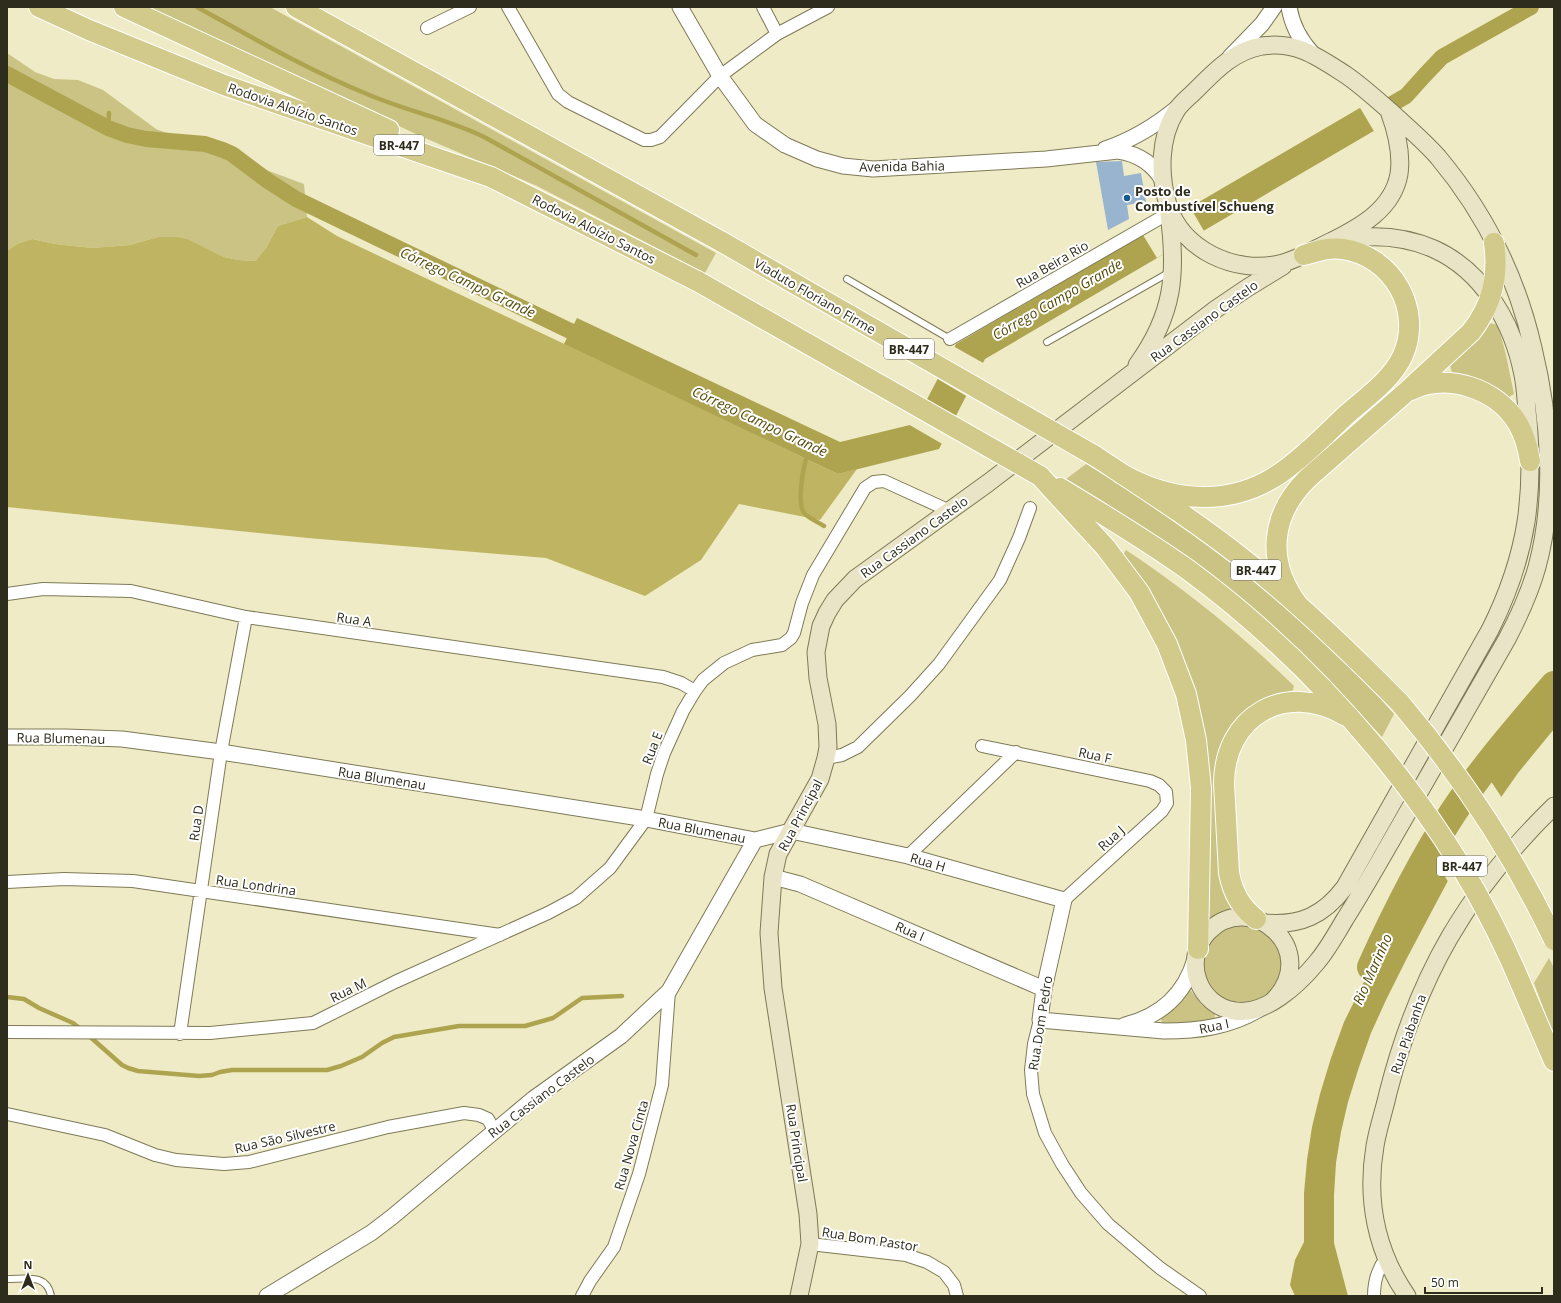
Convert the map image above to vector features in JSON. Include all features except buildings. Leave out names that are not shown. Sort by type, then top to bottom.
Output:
[{"type":"main road","name":"Rodovia Aloízio Santos","points":[[39,7],[89,30],[224,85],[491,178],[699,282],[1050,484]]},
{"type":"main road","points":[[124,7],[491,178]]},
{"type":"main road","name":"Viaduto Floriano Firme","points":[[296,7],[722,242],[1095,456],[1122,474]]},
{"type":"main road","points":[[1050,484],[1106,548],[1139,592],[1167,644],[1186,694],[1196,740],[1201,788],[1195,969],[1202,989],[1215,1004],[1224,1008],[1245,1012],[1255,1010],[1269,1004],[1290,989],[1317,962],[1328,948],[1362,892],[1507,639],[1521,610],[1537,567],[1546,518],[1548,493],[1548,453],[1544,407],[1533,347],[1514,286],[1494,243],[1470,200],[1451,174],[1429,148],[1395,119],[1372,94],[1312,53],[1299,48],[1272,45],[1249,49],[1227,60],[1178,108]]},
{"type":"main road","name":"Rua Cassiano Castelo","points":[[1125,378],[1144,354],[1159,328],[1169,300],[1173,270],[1173,249],[1170,214],[1162,159],[1166,134],[1178,108]]},
{"type":"main road","points":[[1304,255],[1364,223],[1374,216],[1390,196],[1399,174],[1395,119]]},
{"type":"main road","points":[[1122,474],[1154,490],[1189,497],[1224,495],[1256,486],[1269,480],[1293,463],[1389,376],[1403,356],[1409,333],[1408,309],[1402,292],[1393,277],[1375,261],[1342,249],[1330,249],[1318,250],[1269,266],[1240,265],[1226,262],[1201,249],[1190,239],[1170,214]]},
{"type":"main road","points":[[1196,954],[1202,940],[1208,932],[1221,923],[1235,918],[1246,917],[1260,921],[1285,924],[1305,920],[1328,906],[1345,887],[1490,630],[1502,605],[1514,571],[1526,523],[1529,499],[1530,461],[1522,369],[1513,340],[1506,324],[1491,298],[1478,280],[1466,269],[1444,254],[1424,245],[1409,240],[1378,236],[1362,237],[1328,243]]},
{"type":"main road","points":[[1298,605],[1284,583],[1277,559],[1277,534],[1284,509],[1295,492],[1308,478],[1406,393],[1471,332],[1480,320],[1491,298],[1496,269],[1494,243]]},
{"type":"main road","name":"Rua Cassiano Castelo","points":[[826,758],[828,747],[827,724],[818,678],[816,652],[819,633],[827,613],[835,600],[855,579],[950,511],[1216,309],[1247,288],[1304,255]]},
{"type":"main road","points":[[1406,393],[1416,388],[1440,383],[1464,385],[1488,394],[1499,402],[1517,422],[1524,435],[1530,461]]},
{"type":"main road","name":"BR-447","points":[[1122,474],[1184,515],[1253,567],[1298,605],[1352,655],[1400,703],[1446,759],[1487,819],[1524,880],[1554,940]]},
{"type":"main road","name":"BR-447","points":[[1050,484],[1147,542],[1216,591],[1295,660],[1354,721],[1421,805],[1462,866],[1497,930],[1554,1061]]},
{"type":"main road","points":[[1269,1004],[1280,994],[1289,975],[1289,955],[1281,936],[1274,929],[1260,921],[1241,904],[1235,895],[1231,884],[1229,873],[1224,773],[1229,752],[1245,724],[1272,706],[1283,702],[1317,704],[1336,711],[1354,721]]},
{"type":"main road","name":"Rua Principal","points":[[799,1296],[810,1244],[808,1214],[770,959],[769,933],[773,877],[778,854],[820,779],[826,758]]},
{"type":"main road","name":"Rua Piabanha","points":[[1407,1296],[1386,1258],[1376,1226],[1372,1205],[1372,1164],[1375,1144],[1408,1026],[1432,970],[1453,931],[1473,900],[1494,870],[1554,806]]},
{"type":"street","points":[[427,28],[470,7]]},
{"type":"street","points":[[508,7],[558,94],[568,102],[644,140],[651,140],[660,137],[720,76],[777,34],[828,7]]},
{"type":"street","name":"Avenida Bahia","points":[[680,7],[720,76],[755,124],[785,145],[816,159],[843,166],[873,169],[908,168],[1046,159],[1098,151],[1134,137],[1152,128],[1178,108]]},
{"type":"street","points":[[763,7],[777,34]]},
{"type":"street","points":[[1227,60],[1262,24],[1274,7]]},
{"type":"street","points":[[1289,7],[1294,27],[1304,45],[1312,53]]},
{"type":"street","name":"Avenida Bahia","points":[[1078,154],[1118,151],[1128,153],[1146,161],[1156,170],[1164,181]]},
{"type":"street","name":"Rua Beira Rio","points":[[950,339],[1170,214]]},
{"type":"street","name":"Rua E","points":[[646,819],[657,774],[664,753],[694,691],[713,671],[724,663],[752,650],[782,645],[791,638],[813,575],[865,488],[874,482],[884,481],[950,511]]},
{"type":"street","points":[[826,758],[842,755],[858,747],[910,696],[938,664],[1000,580],[1030,508]]},
{"type":"street","name":"Rua A","points":[[7,594],[43,589],[131,591],[246,617],[663,677],[681,683],[694,691]]},
{"type":"street","name":"Rua D","points":[[180,1034],[221,752],[246,617]]},
{"type":"street","name":"Rua Blumenau","points":[[7,737],[122,739],[221,752],[646,819],[755,840]]},
{"type":"street","name":"Rua F","points":[[982,746],[1150,781],[1159,785],[1166,792]]},
{"type":"street","points":[[908,856],[1016,752]]},
{"type":"street","name":"Rua J","points":[[1064,900],[1162,811],[1167,803],[1166,792]]},
{"type":"street","name":"Rua M","points":[[7,1032],[180,1034],[234,1031],[313,1023],[395,982],[500,935],[576,898],[610,868],[646,819]]},
{"type":"street","points":[[755,840],[791,831]]},
{"type":"street","name":"Rua H","points":[[791,831],[908,856],[1064,900]]},
{"type":"street","name":"Rua Cassiano Castelo","points":[[267,1296],[371,1232],[392,1217],[533,1098],[621,1036],[669,991],[755,840]]},
{"type":"street","name":"Rua I","points":[[773,877],[800,884],[1044,989]]},
{"type":"street","name":"Rua Londrina","points":[[7,882],[64,879],[133,881],[500,935]]},
{"type":"street","name":"Rua Dom Pedro","points":[[1064,900],[1044,989],[1031,1070],[1033,1094],[1045,1133],[1062,1164],[1082,1193],[1108,1224],[1160,1268],[1200,1296]]},
{"type":"street","name":"Rua I","points":[[1113,1026],[1138,1021],[1160,1010],[1179,993],[1192,971],[1196,954]]},
{"type":"street","name":"Rua Nova Cinta","points":[[582,1296],[590,1281],[614,1247],[639,1174],[662,1085],[669,991]]},
{"type":"street","name":"Rua I","points":[[1040,1020],[1164,1031],[1204,1029],[1234,1022],[1269,1004]]},
{"type":"street","name":"Rua São Silvestre","points":[[7,1114],[105,1135],[155,1155],[176,1160],[224,1164],[249,1162],[381,1129],[464,1113],[479,1115],[488,1119],[494,1130]]},
{"type":"street","name":"Rua Bom Pastor","points":[[810,1244],[906,1255],[927,1262],[944,1272],[954,1285],[957,1296]]},
{"type":"street","points":[[1374,1296],[1376,1276],[1386,1258]]},
{"type":"lane","points":[[1047,342],[1173,270]]},
{"type":"lane","points":[[846,279],[950,339]]},
{"type":"lane","points":[[7,1279],[35,1279],[44,1281],[48,1284],[51,1296]]},
{"type":"shaded area","points":[[147,7],[270,7],[716,253],[705,273],[537,186],[418,135]]},
{"type":"shaded area","points":[[7,53],[35,72],[54,79],[78,80],[103,90],[156,129],[304,184],[307,217],[278,226],[257,261],[238,260],[224,257],[205,248],[158,237],[130,245],[92,248],[55,244],[32,239],[17,244],[7,251]]},
{"type":"shaded area","points":[[307,217],[337,236],[838,474],[857,469],[820,520],[739,504],[701,560],[645,596],[546,558],[308,538],[7,507],[7,251],[17,244],[32,239],[55,244],[92,248],[130,245],[158,237],[175,237],[187,239],[224,257],[238,260],[256,261],[266,248],[278,226]]},
{"type":"shaded area","points":[[1489,323],[1498,325],[1514,394],[1509,397],[1482,380],[1452,373],[1450,365],[1467,349]]},
{"type":"shaded area","points":[[1086,464],[1179,521],[1293,610],[1370,687],[1394,714],[1382,737],[1327,678],[1104,504],[1066,479]]},
{"type":"shaded area","points":[[1126,550],[1192,597],[1234,631],[1294,686],[1292,693],[1259,702],[1245,711],[1229,730],[1219,752],[1230,909],[1208,920],[1207,761],[1121,558]]},
{"type":"shaded area","points":[[1242,925],[1257,928],[1270,937],[1279,950],[1282,965],[1279,980],[1270,993],[1257,1002],[1242,1005],[1227,1002],[1214,993],[1205,980],[1202,965],[1205,950],[1214,937],[1227,928]]},
{"type":"shaded area","points":[[1549,958],[1554,968],[1554,1037],[1534,983]]},
{"type":"shaded area","points":[[1189,988],[1201,1004],[1215,1014],[1214,1022],[1163,1027],[1160,1015]]},
{"type":"water","points":[[1399,85],[1413,108],[985,359],[939,449],[838,474],[564,344],[577,318],[840,442],[914,424],[956,344]]},
{"type":"water","points":[[1554,681],[1554,729],[1518,773],[1451,875],[1386,1000],[1371,1033],[1359,1067],[1348,1102],[1341,1132],[1336,1163],[1334,1195],[1334,1243],[1348,1296],[1295,1296],[1290,1285],[1295,1260],[1304,1242],[1304,1193],[1312,1127],[1320,1094],[1344,1022],[1403,903],[1426,860],[1451,819],[1495,755]]},
{"type":"pier","points":[[1398,83],[1401,84],[1415,109],[1375,133],[1359,106]]},
{"type":"pier","points":[[1190,207],[1204,231],[1157,258],[1143,235]]},
{"type":"pier","points":[[953,346],[985,364],[968,397],[936,378]]},
{"type":"pier","points":[[925,399],[958,417],[944,445],[908,424],[913,423]]},
{"type":"pier","points":[[1483,769],[1502,798],[1477,835],[1449,883],[1429,851],[1449,818]]},
{"type":"waterway","points":[[197,7],[281,53],[345,85],[382,100],[472,131],[696,255]]},
{"type":"waterway","name":"Córrego Campo Grande","points":[[1387,107],[1406,96],[1442,57],[1531,7]]},
{"type":"waterway","name":"Córrego Campo Grande","points":[[7,74],[108,128],[127,135],[146,139],[205,144],[232,154],[268,181],[296,199],[589,340]]},
{"type":"waterway","points":[[108,128],[109,113]]},
{"type":"waterway","points":[[808,454],[801,485],[802,509],[807,516],[824,526]]},
{"type":"waterway","name":"Rio Marinho","points":[[1371,967],[1431,849],[1465,794],[1554,685]]},
{"type":"waterway","points":[[88,1035],[122,1065],[138,1071],[199,1076],[212,1075],[232,1070],[327,1070],[362,1057],[382,1043],[394,1037],[459,1026],[525,1026],[553,1018],[582,998],[622,996]]},
{"type":"waterway","points":[[7,997],[24,999],[39,1008],[73,1023],[82,1030]]},
{"type":"place","name":"Posto de Combustível Schueng","points":[[1127,198]]}]
